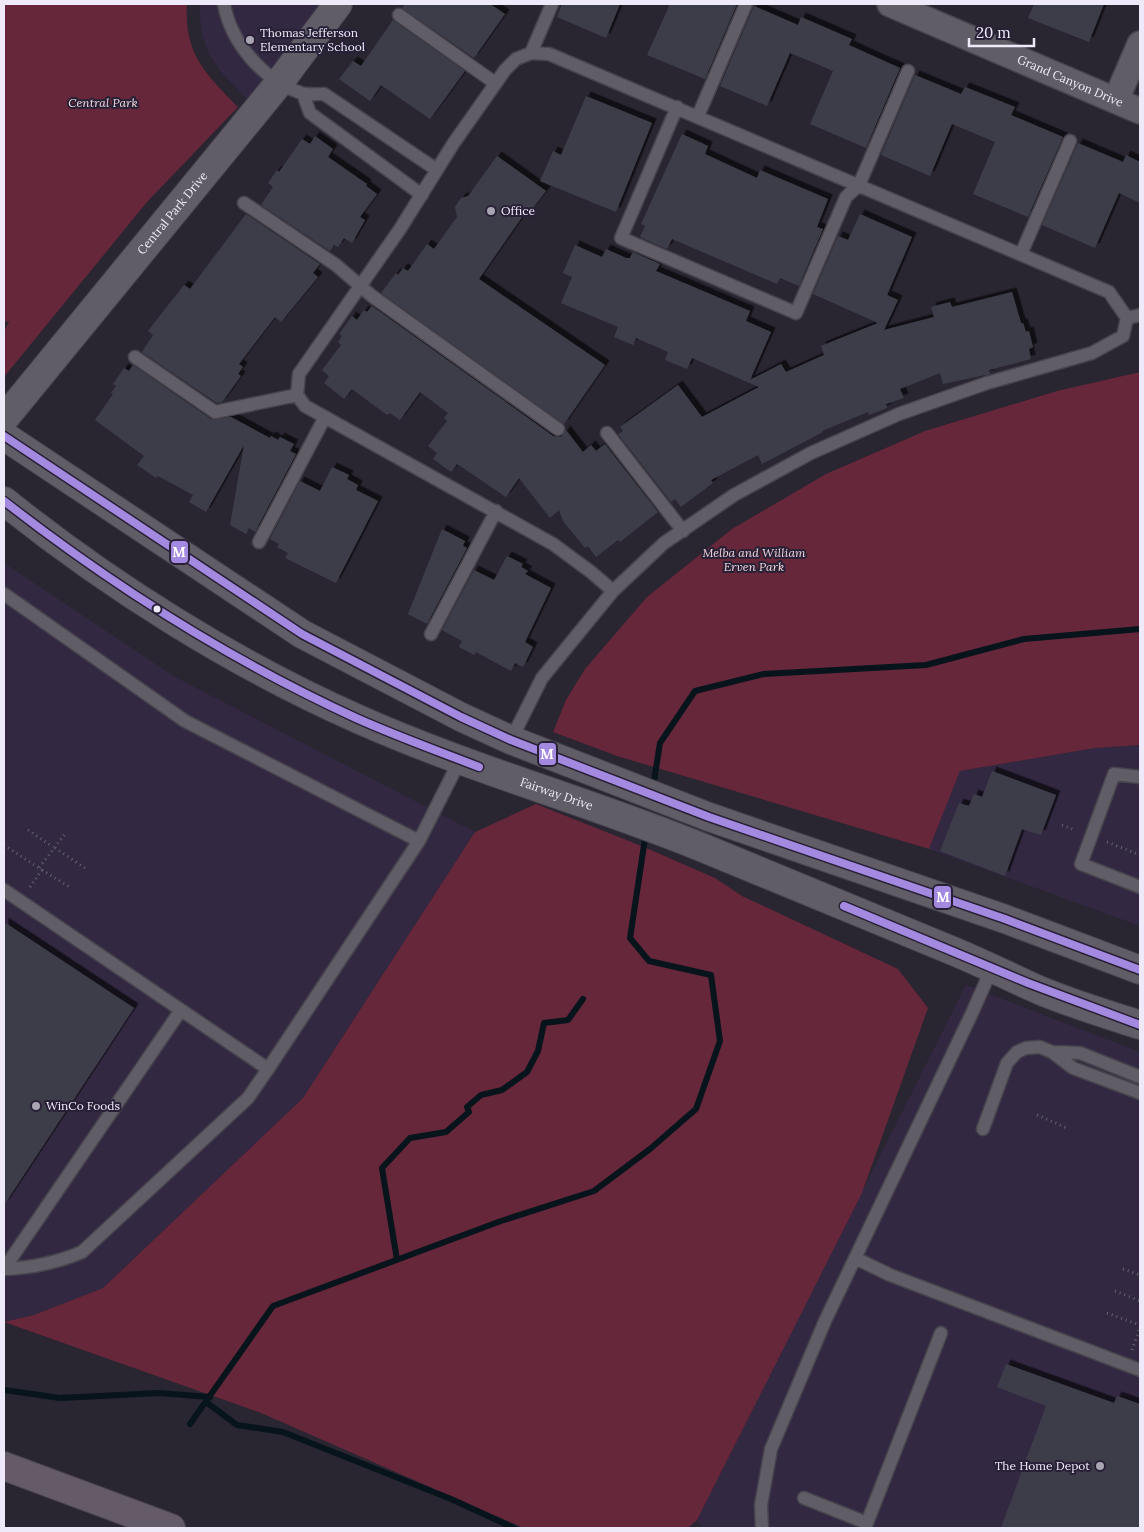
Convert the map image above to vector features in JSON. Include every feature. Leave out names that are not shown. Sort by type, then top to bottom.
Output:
[{"type":"highway","points":[[4,1466],[171,1528]]},
{"type":"main road","name":"Central Park Drive","points":[[4,419],[291,88],[338,4]]},
{"type":"main road","points":[[4,436],[302,634],[385,679],[511,740],[709,817],[1006,919],[1140,970]]},
{"type":"main road","name":"Fairway Drive","points":[[4,501],[86,563],[148,606],[249,664],[357,718],[502,776],[578,800],[698,846],[1041,990],[1140,1026]]},
{"type":"street","name":"Grand Canyon Drive","points":[[890,4],[1140,111]]},
{"type":"street","points":[[1116,100],[1140,44]]},
{"type":"lane","points":[[224,4],[226,17],[240,46],[291,88],[310,113],[422,195]]},
{"type":"lane","points":[[531,52],[552,4]]},
{"type":"lane","points":[[698,116],[746,4]]},
{"type":"lane","points":[[399,15],[495,83]]},
{"type":"lane","points":[[511,740],[542,678],[613,591],[664,544],[734,495],[811,453],[899,414],[986,384],[1092,353],[1123,336],[1127,318],[1109,292],[678,107],[548,54],[531,52],[516,59],[495,83],[422,195],[299,374],[297,395],[306,406],[553,544],[613,591]]},
{"type":"lane","points":[[678,107],[621,238],[796,313],[846,197],[858,185],[908,71]]},
{"type":"lane","points":[[291,88],[324,94],[437,170]]},
{"type":"lane","points":[[1021,254],[1070,141]]},
{"type":"lane","points":[[244,203],[336,265],[360,286],[558,429]]},
{"type":"lane","points":[[1127,318],[1140,315]]},
{"type":"lane","points":[[135,357],[214,412],[297,395]]},
{"type":"lane","points":[[259,542],[325,417]]},
{"type":"lane","points":[[607,433],[683,531]]},
{"type":"lane","points":[[431,634],[496,511]]},
{"type":"lane","points":[[4,594],[185,721],[419,842]]},
{"type":"lane","points":[[4,1269],[27,1268],[59,1261],[82,1252],[248,1098],[419,842],[460,760]]},
{"type":"lane","points":[[1140,777],[1114,774],[1080,864],[1140,887]]},
{"type":"lane","points":[[4,890],[268,1069]]},
{"type":"lane","points":[[762,1528],[761,1505],[771,1449],[825,1320],[972,1014],[992,968]]},
{"type":"lane","points":[[4,1269],[181,1010]]},
{"type":"lane","points":[[983,1129],[1011,1057],[1033,1047],[1052,1052],[1080,1053],[1140,1077]]},
{"type":"lane","points":[[1052,1052],[1073,1068],[1140,1093]]},
{"type":"lane","points":[[855,1258],[890,1275],[1140,1370]]},
{"type":"lane","points":[[804,1498],[866,1526],[941,1333]]},
{"type":"path","points":[[28,830],[86,868]]},
{"type":"path","points":[[21,901],[40,869],[65,834]]},
{"type":"path","points":[[4,845],[71,888]]},
{"type":"path","points":[[1037,1115],[1067,1128]]},
{"type":"path","points":[[1123,1268],[1140,1275]]},
{"type":"path","points":[[1114,1291],[1140,1301]]},
{"type":"path","points":[[1107,1313],[1140,1325]]},
{"type":"shaded area","name":"Thomas Jefferson Elementary School","points":[[199,4],[326,4],[247,99],[221,72],[208,52],[201,29]]},
{"type":"shaded area","points":[[4,563],[175,677],[475,832],[303,1098],[103,1288],[34,1315],[4,1322]]},
{"type":"shaded area","points":[[1140,745],[1140,926],[929,849],[960,771],[1095,748]]},
{"type":"shaded area","points":[[966,985],[1140,1052],[1140,1528],[702,1528],[697,1520]]},
{"type":"green space","name":"Central Park","points":[[4,4],[187,4],[187,21],[193,50],[207,73],[238,107],[147,202],[4,377],[4,331],[9,322],[4,321]]},
{"type":"green space","name":"Melba and William Erven Park","points":[[1140,372],[1140,745],[1095,748],[960,771],[929,849],[617,756],[553,732],[566,700],[585,669],[647,597],[732,529],[826,474],[925,431],[1057,391]]},
{"type":"green space","points":[[536,804],[644,847],[715,878],[742,896],[898,969],[928,1008],[862,1193],[697,1520],[688,1528],[524,1528],[261,1413],[4,1322],[34,1315],[103,1288],[303,1098],[475,832]]},
{"type":"building","points":[[405,4],[490,4],[505,14],[474,58],[402,8]]},
{"type":"building","points":[[562,4],[620,4],[606,38],[557,17]]},
{"type":"building","points":[[670,4],[737,4],[705,79],[647,55]]},
{"type":"building","points":[[1034,4],[1104,4],[1089,42],[1028,18]]},
{"type":"building","points":[[754,6],[798,25],[801,17],[852,39],[849,45],[900,68],[866,148],[810,124],[833,71],[817,64],[790,53],[767,106],[720,86]]},
{"type":"building","points":[[393,20],[465,71],[430,119],[381,85],[370,101],[339,79],[353,61],[361,66]]},
{"type":"building","points":[[915,75],[961,94],[965,87],[1015,107],[1011,115],[1063,137],[1028,217],[973,194],[995,142],[952,124],[930,176],[881,155]]},
{"type":"building","points":[[586,96],[652,123],[616,212],[540,181],[553,151],[561,155]]},
{"type":"building","points":[[682,134],[708,146],[705,154],[757,178],[760,170],[828,199],[817,227],[823,229],[799,286],[780,278],[777,284],[672,239],[667,249],[640,237],[645,226],[641,224]]},
{"type":"building","points":[[315,136],[333,149],[328,157],[367,184],[366,186],[377,194],[360,217],[365,220],[352,243],[344,238],[338,247],[334,245],[330,251],[261,205],[273,187],[268,183],[277,170],[279,172],[302,139],[310,144]]},
{"type":"building","points":[[1078,143],[1123,162],[1126,155],[1140,162],[1140,203],[1119,193],[1095,248],[1042,225]]},
{"type":"building","points":[[497,156],[546,191],[532,209],[529,207],[479,279],[605,365],[564,424],[381,293],[396,273],[398,275],[403,268],[408,271],[427,244],[434,249],[457,217],[455,207],[461,198],[468,196]]},
{"type":"building","points":[[246,214],[320,264],[313,273],[318,277],[281,322],[275,317],[239,364],[243,367],[238,374],[241,376],[222,402],[217,403],[142,352],[153,335],[148,331],[184,285],[190,289]]},
{"type":"building","points":[[860,214],[912,237],[887,295],[898,300],[884,330],[934,317],[931,307],[950,302],[952,307],[1012,292],[1021,323],[1023,323],[1026,332],[1029,331],[1033,347],[1029,349],[1031,359],[989,370],[990,374],[943,384],[940,373],[900,389],[904,398],[886,404],[887,408],[869,415],[868,412],[822,431],[762,464],[758,455],[711,480],[713,483],[681,507],[675,499],[671,502],[618,434],[623,431],[620,427],[678,385],[702,417],[759,387],[692,358],[687,369],[665,360],[668,352],[636,338],[633,345],[614,337],[618,327],[561,303],[572,277],[563,273],[575,245],[602,257],[606,249],[626,258],[630,258],[633,252],[660,264],[656,271],[750,311],[746,321],[771,332],[750,380],[781,364],[786,372],[824,355],[821,346],[878,323],[813,294],[838,236],[848,240]]},
{"type":"building","points":[[372,306],[553,436],[561,437],[566,430],[583,452],[591,445],[596,451],[605,444],[658,512],[620,542],[618,540],[596,557],[588,546],[585,548],[563,521],[559,510],[550,518],[519,478],[506,497],[457,464],[451,472],[433,459],[437,453],[428,446],[447,421],[444,418],[448,413],[420,392],[400,420],[390,413],[387,415],[352,389],[344,399],[324,383],[329,376],[322,370],[341,345],[338,342],[342,336],[339,334],[352,316],[357,320],[364,310],[367,312]]},
{"type":"building","points":[[133,365],[211,419],[231,417],[270,438],[271,436],[278,440],[280,437],[294,444],[290,451],[296,454],[255,532],[249,528],[246,534],[230,525],[244,445],[206,512],[189,502],[193,495],[158,476],[156,478],[137,465],[144,456],[95,420],[113,394],[111,393],[116,386],[113,384],[124,368],[129,371]]},
{"type":"building","points":[[332,467],[349,475],[347,479],[358,485],[356,490],[378,501],[336,583],[285,558],[288,553],[277,547],[279,544],[270,539],[300,481],[320,491]]},
{"type":"building","points":[[442,529],[465,541],[463,546],[467,548],[427,624],[408,614]]},
{"type":"building","points":[[507,556],[523,564],[521,567],[528,571],[525,574],[551,588],[525,642],[533,647],[523,667],[515,663],[511,671],[476,652],[474,655],[459,647],[462,641],[442,630],[474,570],[494,580]]},
{"type":"building","points":[[992,771],[1056,795],[1041,835],[1022,829],[1005,876],[940,851],[959,803],[969,806],[974,794],[982,797]]},
{"type":"building","name":"WinCo Foods","points":[[4,922],[134,1008],[4,1205]]},
{"type":"building","name":"The Home Depot","points":[[1006,1364],[1114,1403],[1117,1396],[1140,1404],[1140,1528],[1001,1528],[1046,1406],[997,1387]]},
{"type":"waterway","points":[[653,787],[660,743],[695,691],[764,674],[926,665],[1024,639],[1140,629]]},
{"type":"waterway","points":[[190,1424],[273,1306],[501,1221],[594,1191],[650,1149],[696,1109],[720,1041],[711,975],[649,961],[630,938],[646,832]]},
{"type":"waterway","points":[[397,1260],[382,1168],[410,1138],[446,1132],[469,1112],[467,1107],[481,1095],[502,1090],[527,1072],[538,1051],[544,1023],[568,1020],[583,999]]},
{"type":"waterway","points":[[4,1390],[60,1398],[159,1393],[210,1397]]},
{"type":"waterway","points":[[206,1402],[237,1425],[283,1432],[451,1499],[514,1528]]},
{"type":"transit line","name":"M","points":[[4,436],[302,634],[461,717],[511,740],[709,817],[1005,919],[1140,970]]},
{"type":"transit line","name":"M","points":[[4,501],[87,563],[130,592],[263,672],[356,718],[479,767]]},
{"type":"transit line","name":"M","points":[[844,906],[1028,983],[1140,1025]]},
{"type":"place","name":"Thomas Jefferson Elementary School","points":[[250,40]]},
{"type":"place","name":"Office","points":[[491,211]]},
{"type":"place","name":"WinCo Foods","points":[[36,1106]]},
{"type":"place","name":"The Home Depot","points":[[1100,1466]]}]
